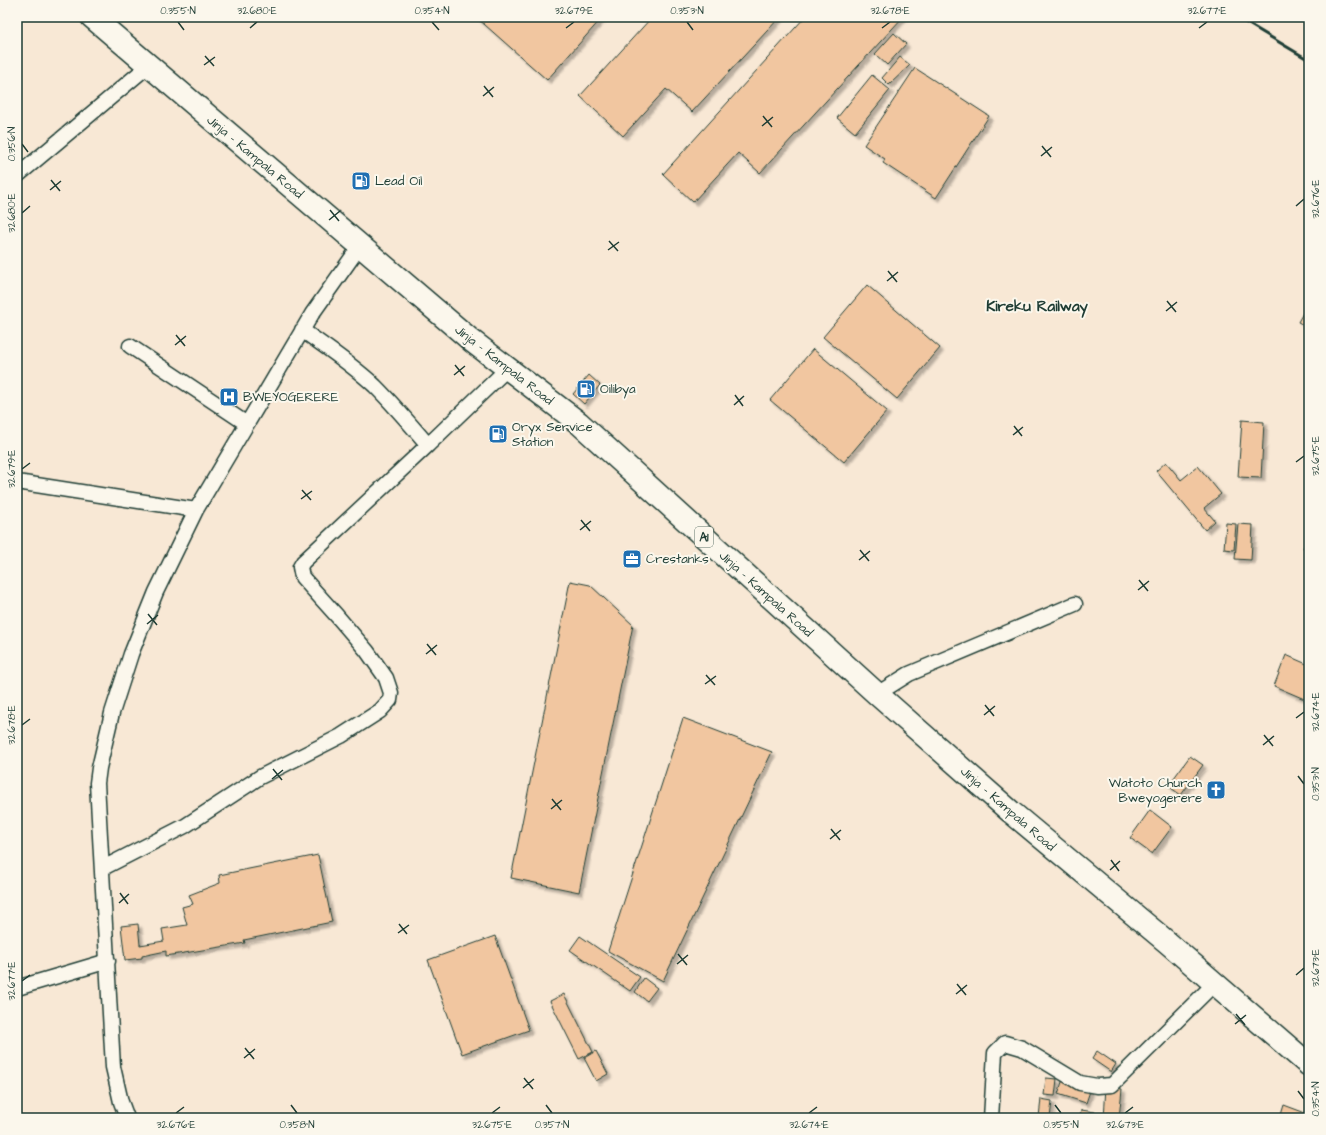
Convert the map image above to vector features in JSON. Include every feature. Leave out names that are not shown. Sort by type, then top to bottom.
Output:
[{"type":"highway","name":"Jinja - Kampala Road","points":[[92,17],[472,341],[579,423],[877,694],[1011,812],[1309,1065]]},
{"type":"street","points":[[17,176],[148,66]]},
{"type":"street","points":[[127,1118],[121,1102],[114,1067],[97,783],[112,713],[131,654],[156,592],[196,510],[302,330],[360,246]]},
{"type":"street","points":[[302,330],[342,358],[374,386],[428,445]]},
{"type":"street","points":[[130,346],[247,424]]},
{"type":"street","points":[[103,868],[184,826],[241,789],[341,736],[385,707],[390,700],[391,693],[386,678],[337,616],[302,577],[300,568],[303,562],[508,368]]},
{"type":"street","points":[[17,482],[196,510]]},
{"type":"street","points":[[877,694],[909,674],[1075,604]]},
{"type":"street","points":[[17,988],[108,961]]},
{"type":"street","points":[[991,1118],[995,1053],[1005,1043],[1022,1048],[1080,1083],[1096,1086],[1112,1085],[1215,984]]},
{"type":"building","points":[[476,17],[599,17],[601,19],[547,80]]},
{"type":"building","points":[[652,17],[780,17],[692,112],[666,89],[623,136],[580,96]]},
{"type":"building","points":[[805,17],[903,17],[760,173],[738,153],[693,202],[663,174]]},
{"type":"building","points":[[894,33],[906,44],[887,65],[875,54]]},
{"type":"building","points":[[900,57],[910,65],[889,85],[882,78]]},
{"type":"building","points":[[915,68],[989,116],[936,198],[883,163],[885,159],[864,145]]},
{"type":"building","points":[[872,75],[890,90],[855,133],[837,118]]},
{"type":"building","points":[[867,285],[940,348],[897,399],[823,337]]},
{"type":"building","points":[[1309,302],[1309,328],[1298,322]]},
{"type":"building","points":[[813,349],[887,411],[844,462],[770,400]]},
{"type":"building","name":"Oilibya","points":[[589,375],[600,385],[584,404],[573,394]]},
{"type":"building","points":[[1242,420],[1264,422],[1261,478],[1238,477]]},
{"type":"building","points":[[1166,462],[1181,480],[1198,466],[1221,494],[1204,508],[1215,521],[1205,530],[1156,471]]},
{"type":"building","points":[[1226,523],[1236,524],[1234,550],[1224,549]]},
{"type":"building","points":[[1238,524],[1253,525],[1251,560],[1235,559]]},
{"type":"building","points":[[1309,544],[1309,557],[1303,547]]},
{"type":"building","points":[[570,581],[590,585],[633,625],[579,892],[511,878]]},
{"type":"building","points":[[1286,655],[1309,665],[1309,701],[1274,686]]},
{"type":"building","points":[[683,718],[772,752],[663,981],[608,951]]},
{"type":"building","points":[[1190,756],[1203,765],[1181,795],[1168,786]]},
{"type":"building","points":[[1150,810],[1172,827],[1152,854],[1130,838]]},
{"type":"building","points":[[318,855],[332,922],[244,940],[245,943],[166,956],[166,951],[142,956],[142,958],[125,960],[121,926],[138,924],[140,945],[164,941],[162,929],[187,925],[182,907],[193,904],[189,895],[220,883],[219,875]]},
{"type":"building","points":[[495,936],[529,1030],[462,1054],[428,960]]},
{"type":"building","points":[[580,936],[640,977],[630,991],[570,950]]},
{"type":"building","points":[[644,978],[657,988],[647,1001],[635,992]]},
{"type":"building","points":[[564,994],[593,1052],[579,1059],[550,1001]]},
{"type":"building","points":[[596,1051],[608,1074],[596,1081],[584,1058]]},
{"type":"building","points":[[1097,1051],[1116,1064],[1111,1072],[1092,1059]]},
{"type":"building","points":[[1046,1078],[1057,1079],[1055,1096],[1044,1095]]},
{"type":"building","points":[[1063,1079],[1091,1088],[1086,1103],[1058,1094]]},
{"type":"building","points":[[1106,1087],[1122,1089],[1119,1118],[1104,1118]]},
{"type":"building","points":[[1041,1099],[1052,1101],[1050,1118],[1039,1117]]},
{"type":"building","points":[[1284,1105],[1308,1114],[1307,1118],[1280,1118]]},
{"type":"building","points":[[1081,1110],[1095,1112],[1094,1118],[1080,1118]]},
{"type":"railway","points":[[1237,17],[1309,60]]},
{"type":"place","name":"Lead Oil","points":[[361,181]]},
{"type":"place","name":"Oilibya","points":[[586,389]]},
{"type":"place","name":"BWEYOGERERE","points":[[229,397]]},
{"type":"place","name":"Oryx Service Station","points":[[498,434]]},
{"type":"place","name":"Crestanks","points":[[632,559]]},
{"type":"place","name":"Watoto Church Bweyogerere","points":[[1216,790]]},
{"type":"district","name":"Kireku Railway","points":[[1037,306]]}]
